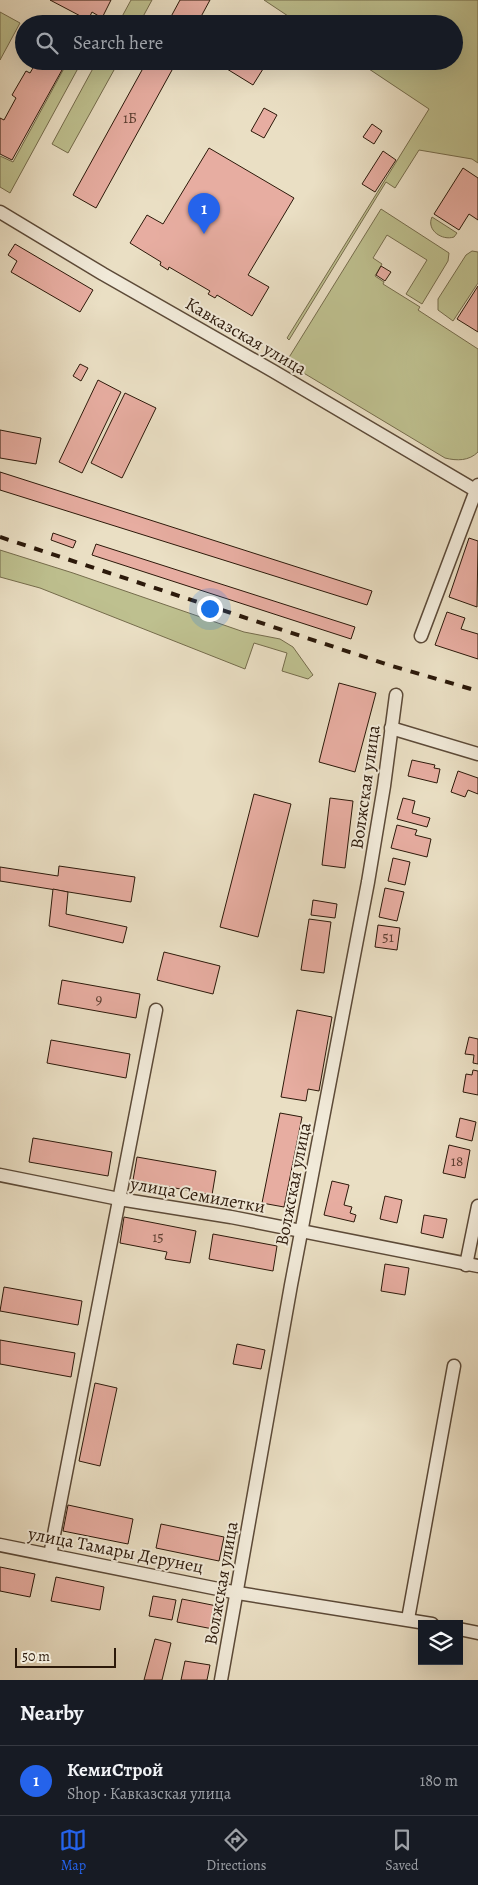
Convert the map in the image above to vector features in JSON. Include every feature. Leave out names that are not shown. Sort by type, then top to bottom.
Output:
[{"type":"street","name":"Кавказская улица","points":[[0,212],[103,274],[477,487]]},
{"type":"street","points":[[421,636],[477,487]]},
{"type":"street","name":"Волжская улица","points":[[221,1680],[301,1231],[366,892],[384,786],[396,695]]},
{"type":"street","points":[[391,728],[478,754]]},
{"type":"street","points":[[50,1555],[156,1010]]},
{"type":"street","name":"улица Семилетки","points":[[0,1175],[472,1265]]},
{"type":"street","points":[[472,1265],[478,1206]]},
{"type":"street","points":[[408,1619],[454,1366]]},
{"type":"street","name":"улица Тамары Дерунец","points":[[0,1545],[238,1593],[418,1621]]},
{"type":"street","points":[[463,1630],[478,1632]]},
{"type":"green space","points":[[131,0],[152,0],[144,15],[123,15]]},
{"type":"green space","points":[[264,0],[478,0],[478,163],[472,159],[419,150],[395,188],[386,182],[289,340],[287,338],[429,109],[370,70],[463,70],[463,15],[286,15]]},
{"type":"green space","points":[[0,12],[15,20],[15,32],[0,60]]},
{"type":"green space","points":[[63,70],[77,70],[10,193],[0,187],[0,156],[13,162]]},
{"type":"green space","points":[[92,70],[114,70],[68,153],[52,144]]},
{"type":"green space","points":[[381,209],[449,253],[448,261],[422,304],[406,294],[427,260],[387,235],[373,258],[382,264],[375,276],[384,282],[383,284],[420,307],[418,310],[478,349],[478,452],[467,459],[454,460],[445,458],[287,363]]},
{"type":"green space","points":[[432,217],[457,233],[454,237],[440,236],[436,233],[431,226]]},
{"type":"green space","points":[[472,251],[478,252],[478,283],[453,321],[438,310],[438,299],[466,255]]},
{"type":"green space","points":[[0,550],[244,632],[280,639],[293,647],[313,675],[308,679],[282,671],[287,653],[254,643],[245,669],[40,588],[0,577]]},
{"type":"building","points":[[50,0],[111,0],[104,15],[97,15],[92,12],[90,15],[78,15]]},
{"type":"building","points":[[180,0],[210,0],[202,15],[172,15]]},
{"type":"building","points":[[32,70],[62,70],[12,160],[0,154],[0,118],[4,120],[16,98],[12,95],[26,71],[30,73]]},
{"type":"building","points":[[142,70],[172,70],[96,208],[73,195]]},
{"type":"building","points":[[229,70],[262,70],[253,85]]},
{"type":"building","points":[[264,108],[277,115],[264,138],[251,131]]},
{"type":"building","points":[[372,124],[382,131],[374,144],[363,137]]},
{"type":"building","points":[[209,148],[294,198],[248,275],[269,287],[252,316],[217,295],[215,298],[208,294],[210,291],[169,267],[168,270],[160,265],[161,262],[130,243],[147,215],[163,224]]},
{"type":"building","points":[[383,151],[396,160],[375,192],[362,184]]},
{"type":"building","points":[[463,168],[478,178],[478,220],[469,214],[459,230],[434,214]]},
{"type":"building","points":[[15,244],[93,290],[80,312],[11,272],[17,261],[8,255]]},
{"type":"building","points":[[381,266],[391,272],[385,281],[376,275]]},
{"type":"building","points":[[478,286],[478,332],[457,319]]},
{"type":"building","points":[[80,364],[88,368],[81,381],[73,376]]},
{"type":"building","points":[[98,380],[121,392],[82,473],[59,462]]},
{"type":"building","points":[[125,393],[156,408],[122,478],[91,463]]},
{"type":"building","points":[[0,430],[41,438],[36,464],[0,458]]},
{"type":"building","points":[[0,472],[372,591],[367,605],[0,490]]},
{"type":"building","points":[[53,533],[76,541],[73,548],[51,540]]},
{"type":"building","points":[[469,538],[478,541],[477,607],[449,597]]},
{"type":"building","points":[[96,544],[355,627],[351,639],[92,555]]},
{"type":"building","points":[[447,612],[465,618],[461,629],[478,634],[478,659],[435,645]]},
{"type":"building","points":[[339,683],[376,693],[355,772],[319,762]]},
{"type":"building","points":[[412,760],[435,765],[434,768],[440,769],[437,783],[408,776]]},
{"type":"building","points":[[458,771],[478,778],[478,794],[468,790],[465,797],[451,792]]},
{"type":"building","points":[[254,794],[291,804],[258,937],[220,927]]},
{"type":"building","points":[[330,798],[353,801],[345,868],[322,865]]},
{"type":"building","points":[[403,798],[415,801],[412,813],[430,818],[427,827],[397,819]]},
{"type":"building","points":[[397,825],[417,830],[415,835],[431,839],[427,857],[391,848]]},
{"type":"building","points":[[393,858],[410,862],[405,885],[388,881]]},
{"type":"building","points":[[59,866],[135,877],[131,902],[0,881],[0,867],[58,876]]},
{"type":"building","points":[[385,888],[404,892],[397,921],[379,917]]},
{"type":"building","points":[[53,889],[68,892],[66,914],[127,927],[123,943],[49,926]]},
{"type":"building","points":[[313,900],[337,904],[335,918],[311,915]]},
{"type":"building","points":[[309,919],[331,922],[324,973],[301,970]]},
{"type":"building","points":[[378,925],[400,928],[397,950],[375,947]]},
{"type":"building","points":[[164,952],[220,966],[213,994],[157,980]]},
{"type":"building","points":[[62,980],[140,994],[136,1018],[58,1004]]},
{"type":"building","points":[[297,1010],[332,1017],[319,1091],[308,1089],[306,1101],[281,1097]]},
{"type":"building","points":[[469,1037],[478,1039],[478,1064],[473,1063],[474,1055],[465,1054]]},
{"type":"building","points":[[51,1040],[130,1054],[126,1078],[47,1063]]},
{"type":"building","points":[[473,1070],[478,1071],[478,1095],[463,1092],[466,1074],[472,1075]]},
{"type":"building","points":[[280,1113],[302,1117],[284,1207],[262,1203]]},
{"type":"building","points":[[460,1118],[476,1122],[472,1141],[456,1137]]},
{"type":"building","points":[[33,1138],[112,1152],[108,1176],[29,1162]]},
{"type":"building","points":[[449,1145],[470,1150],[465,1178],[443,1173]]},
{"type":"building","points":[[137,1157],[216,1171],[212,1195],[133,1180]]},
{"type":"building","points":[[332,1181],[349,1185],[344,1205],[352,1207],[350,1213],[356,1215],[354,1222],[324,1215]]},
{"type":"building","points":[[385,1196],[402,1200],[397,1223],[380,1219]]},
{"type":"building","points":[[424,1215],[447,1219],[443,1238],[421,1233]]},
{"type":"building","points":[[124,1217],[196,1231],[190,1263],[165,1259],[167,1252],[120,1243]]},
{"type":"building","points":[[213,1234],[277,1246],[273,1271],[209,1259]]},
{"type":"building","points":[[385,1264],[409,1268],[405,1295],[381,1291]]},
{"type":"building","points":[[4,1287],[82,1301],[78,1325],[0,1311]]},
{"type":"building","points":[[0,1340],[75,1353],[71,1377],[0,1364]]},
{"type":"building","points":[[237,1344],[265,1350],[261,1369],[233,1364]]},
{"type":"building","points":[[95,1383],[117,1388],[100,1466],[79,1461]]},
{"type":"building","points":[[68,1505],[133,1519],[128,1544],[63,1531]]},
{"type":"building","points":[[161,1524],[224,1537],[219,1561],[156,1548]]},
{"type":"building","points":[[0,1567],[35,1574],[30,1597],[0,1591]]},
{"type":"building","points":[[56,1577],[104,1587],[100,1610],[51,1601]]},
{"type":"building","points":[[153,1596],[176,1600],[172,1620],[149,1616]]},
{"type":"building","points":[[182,1599],[222,1607],[218,1630],[177,1622]]},
{"type":"building","points":[[155,1639],[171,1643],[162,1680],[144,1680]]},
{"type":"building","points":[[185,1661],[210,1665],[207,1680],[181,1680]]},
{"type":"railway","points":[[0,537],[392,666],[478,691]]},
{"type":"place","name":"КемиСтрой","points":[[204,234]]}]
